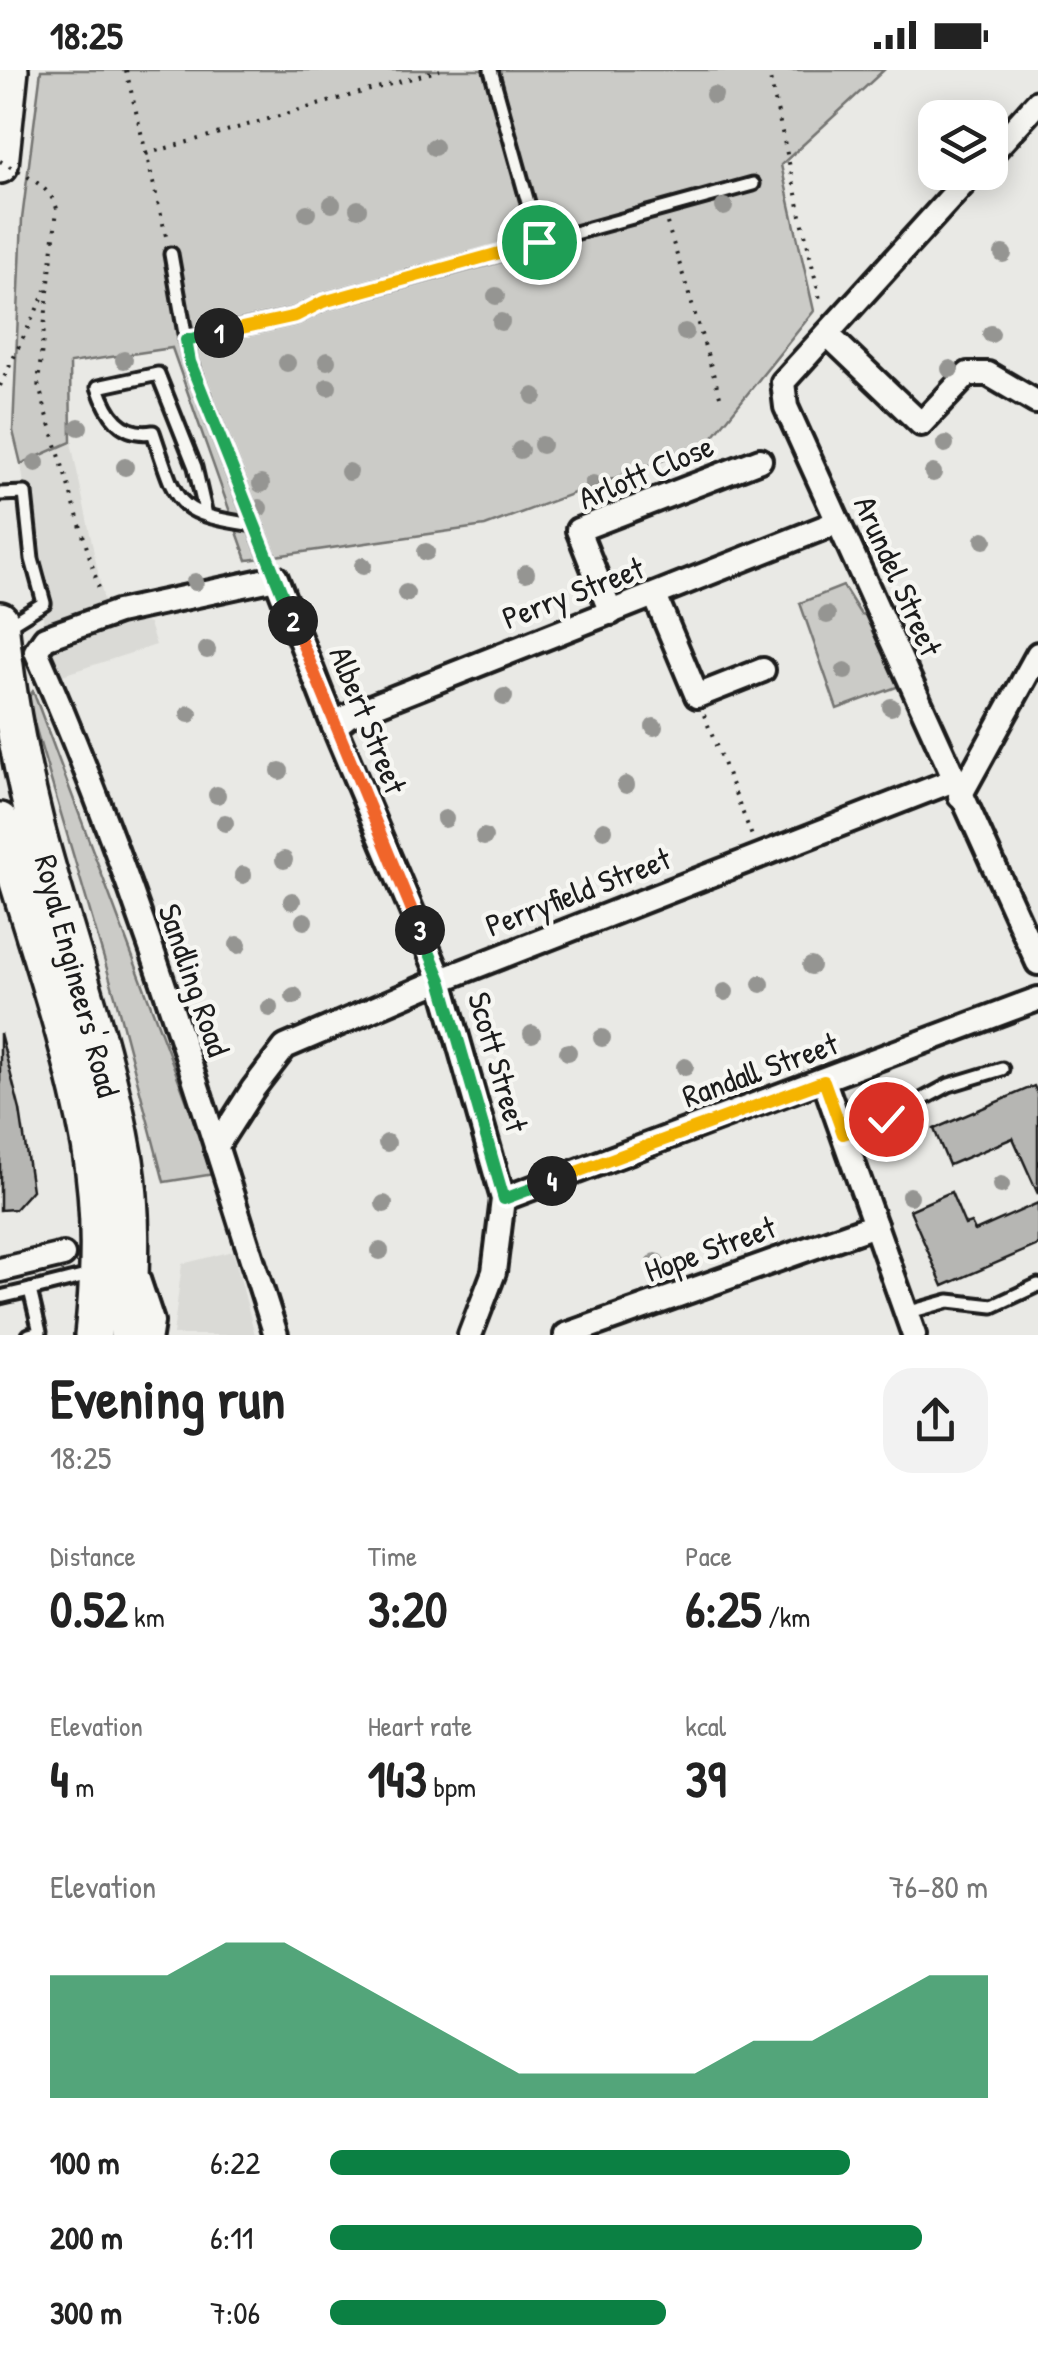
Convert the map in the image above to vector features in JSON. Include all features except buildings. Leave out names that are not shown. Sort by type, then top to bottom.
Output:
[{"type":"highway","points":[[0,163],[10,70]]},
{"type":"highway","name":"Royal Engineers' Road","points":[[0,620],[36,826],[102,1054],[125,1162],[131,1224],[93,1335]]},
{"type":"highway","name":"Royal Engineers' Road","points":[[0,820],[72,1063],[87,1131],[95,1195],[128,1335]]},
{"type":"main road","points":[[114,1270],[148,1322],[146,1335]]},
{"type":"street","points":[[1008,135],[1038,102]]},
{"type":"street","points":[[958,190],[827,334],[921,424],[968,374],[988,374],[1036,402]]},
{"type":"street","name":"Arundel Street","points":[[827,334],[783,382],[786,407],[1038,963]]},
{"type":"street","name":"Arlott Close","points":[[611,613],[578,530],[760,460]]},
{"type":"street","name":"Perry Street","points":[[334,727],[348,716],[838,522]]},
{"type":"street","points":[[118,612],[268,564]]},
{"type":"street","name":"Albert Street","points":[[268,564],[441,980]]},
{"type":"street","points":[[655,596],[697,696],[763,670]]},
{"type":"street","name":"Sandling Road","points":[[118,612],[45,638],[36,651],[104,820],[276,1335]]},
{"type":"street","points":[[957,788],[1038,654]]},
{"type":"street","name":"Perryfield Street","points":[[216,1146],[252,1088],[285,1047],[441,980],[760,856],[957,788]]},
{"type":"street","name":"Scott Street","points":[[441,980],[504,1199],[494,1272],[470,1335]]},
{"type":"street","name":"Randall Street","points":[[504,1199],[1038,999]]},
{"type":"street","points":[[824,1081],[910,1324]]},
{"type":"street","name":"Hope Street","points":[[566,1335],[875,1224]]},
{"type":"street","points":[[0,1270],[63,1255]]},
{"type":"lane","points":[[491,70],[539,242]]},
{"type":"lane","points":[[186,340],[296,316],[323,302],[753,184]]},
{"type":"lane","points":[[171,254],[190,362],[268,564]]},
{"type":"lane","points":[[206,514],[194,467],[158,374],[98,387],[104,406],[116,421],[140,434],[153,432],[174,494],[185,507],[206,514],[254,525]]},
{"type":"lane","points":[[0,494],[25,493],[32,559],[44,604],[1,630]]},
{"type":"lane","points":[[843,1134],[886,1119],[950,1085],[1002,1069]]},
{"type":"lane","points":[[0,1297],[114,1270]]},
{"type":"lane","points":[[910,1324],[950,1302],[993,1306],[1038,1285]]},
{"type":"lane","points":[[29,1335],[40,1332],[30,1290]]},
{"type":"path","points":[[126,70],[171,254]]},
{"type":"path","points":[[146,154],[440,70]]},
{"type":"path","points":[[768,70],[827,334]]},
{"type":"path","points":[[0,163],[54,198],[56,225],[38,384],[99,593],[118,612]]},
{"type":"path","points":[[663,208],[720,396]]},
{"type":"path","points":[[0,386],[46,290]]},
{"type":"path","points":[[697,696],[760,856]]},
{"type":"shaded area","points":[[41,70],[884,70],[781,165],[814,311],[707,444],[485,526],[247,560],[172,348],[70,363],[71,442],[21,464],[13,431],[22,219]]},
{"type":"shaded area","points":[[71,442],[106,611],[149,624],[156,645],[59,676],[48,652],[21,464]]},
{"type":"shaded area","points":[[843,586],[861,615],[867,612],[902,685],[837,709],[800,603]]},
{"type":"shaded area","points":[[33,691],[214,1174],[164,1182],[115,996],[27,699]]},
{"type":"shaded area","points":[[233,1251],[255,1335],[173,1335],[182,1264]]},
{"type":"route","points":[[539,242],[323,302],[296,316],[186,340],[190,362],[334,727],[441,980],[504,1199],[824,1081],[843,1134],[886,1119]]}]
